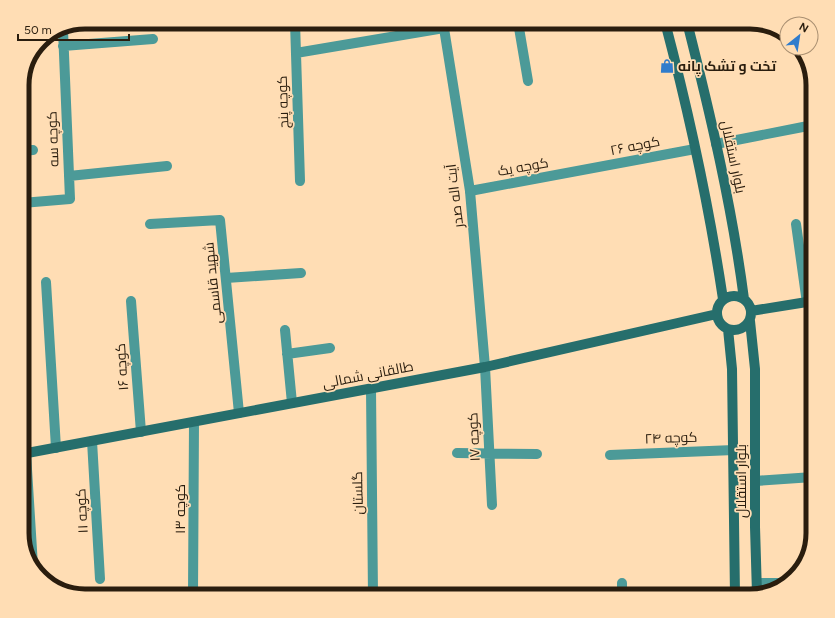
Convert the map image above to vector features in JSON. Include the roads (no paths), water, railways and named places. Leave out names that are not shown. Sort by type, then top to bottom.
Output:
[{"type":"main road","points":[[668,29],[695,149],[717,256],[723,299],[717,309],[716,314],[718,321],[728,329],[734,331],[740,329],[750,316],[806,303]]},
{"type":"main road","name":"بلوار استقلال","points":[[689,29],[716,144],[738,253],[744,299]]},
{"type":"main road","points":[[723,299],[734,296],[744,299],[750,316]]},
{"type":"main road","name":"طالقانی شمالی","points":[[29,453],[485,367],[716,314]]},
{"type":"main road","name":"بلوار استقلال","points":[[750,316],[755,369],[757,588]]},
{"type":"main road","name":"بلوار استقلال","points":[[728,329],[732,368],[735,589]]},
{"type":"street","name":"کوچه پنج","points":[[295,29],[300,181]]},
{"type":"street","points":[[296,53],[423,29]]},
{"type":"street","name":"آیت اله صدر","points":[[445,29],[470,191],[485,367]]},
{"type":"street","points":[[519,29],[528,81]]},
{"type":"street","name":"کوچه سه","points":[[29,202],[70,199],[63,34]]},
{"type":"street","points":[[63,46],[153,39]]},
{"type":"street","points":[[716,144],[806,126]]},
{"type":"street","name":"کوچه ۲۶","points":[[580,171],[695,149]]},
{"type":"street","points":[[29,150],[33,150]]},
{"type":"street","points":[[69,176],[167,166]]},
{"type":"street","name":"کوچه یک","points":[[470,191],[580,171]]},
{"type":"street","name":"شهید قاسمی","points":[[150,224],[220,220],[238,413]]},
{"type":"street","points":[[796,224],[806,280]]},
{"type":"street","points":[[226,278],[301,273]]},
{"type":"street","points":[[46,282],[56,448]]},
{"type":"street","name":"کوچه ۱۶","points":[[131,301],[141,432]]},
{"type":"street","points":[[285,330],[292,403]]},
{"type":"street","points":[[287,354],[330,348]]},
{"type":"street","name":"کوچه ۱۷","points":[[485,367],[492,505]]},
{"type":"street","name":"گلستان","points":[[371,389],[373,589]]},
{"type":"street","name":"کوچه ۱۳","points":[[193,589],[194,422]]},
{"type":"street","name":"کوچه ۱۱","points":[[92,441],[100,579]]},
{"type":"street","name":"کوچه ۲۴","points":[[610,454],[734,450]]},
{"type":"street","points":[[457,453],[538,454]]},
{"type":"street","points":[[755,480],[806,477]]},
{"type":"street","points":[[29,516],[32,549]]},
{"type":"street","points":[[622,583],[622,589]]},
{"type":"street","points":[[757,583],[775,583]]},
{"type":"place","name":"تخت و تشک پانه","points":[[667,66]]}]
